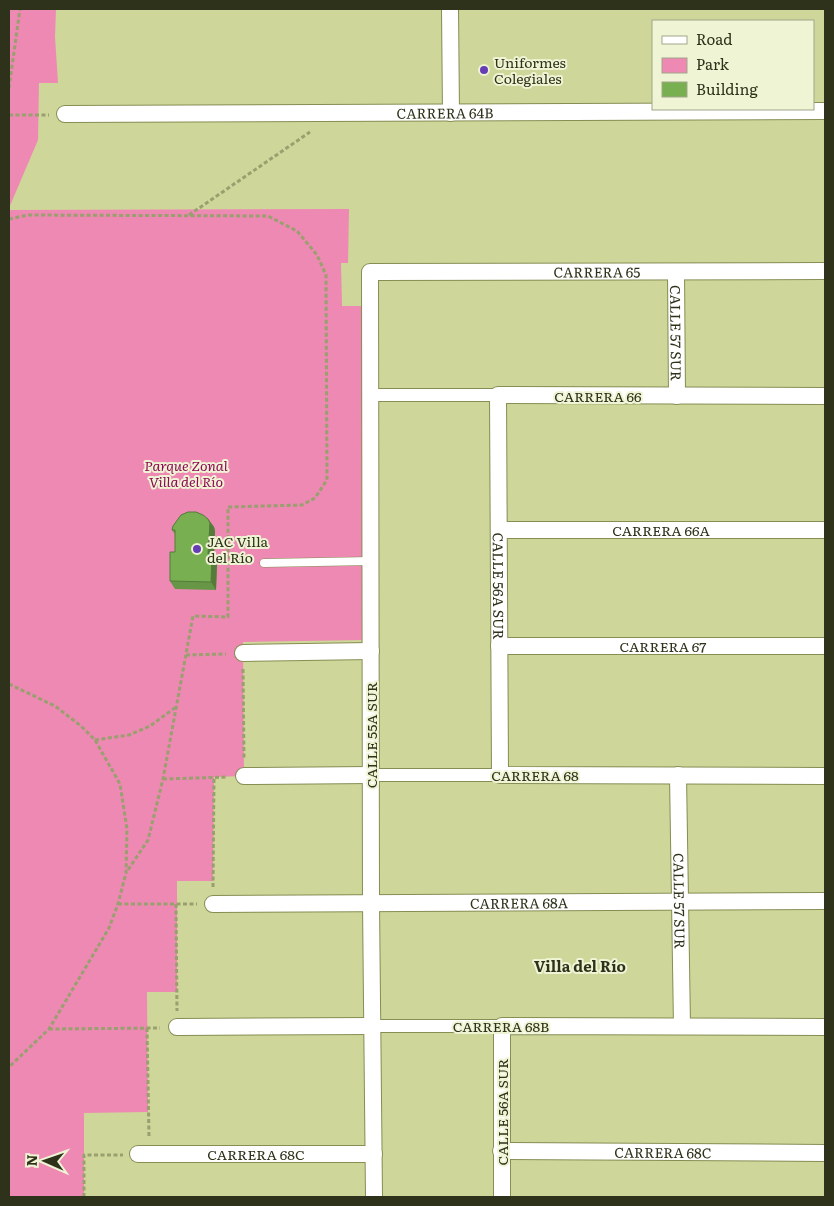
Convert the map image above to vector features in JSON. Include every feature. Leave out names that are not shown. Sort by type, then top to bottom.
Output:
[{"type":"street","points":[[450,9],[451,113]]},
{"type":"street","name":"CARRERA 64B","points":[[64,114],[825,111]]},
{"type":"street","name":"CARRERA 65","points":[[370,272],[825,271]]},
{"type":"street","name":"CALLE 55A SUR","points":[[370,272],[371,903],[374,1197]]},
{"type":"street","name":"CALLE 57 SUR","points":[[676,272],[676,396]]},
{"type":"street","name":"CARRERA 66","points":[[371,395],[825,396]]},
{"type":"street","name":"CALLE 56A SUR","points":[[498,395],[500,775]]},
{"type":"street","name":"CARRERA 66A","points":[[499,530],[825,530]]},
{"type":"street","name":"CARRERA 67","points":[[499,646],[825,646]]},
{"type":"street","points":[[243,653],[371,651]]},
{"type":"street","name":"CARRERA 68","points":[[244,776],[825,776]]},
{"type":"street","name":"CALLE 57 SUR","points":[[678,776],[682,1026]]},
{"type":"street","name":"CARRERA 68A","points":[[213,904],[825,901]]},
{"type":"street","name":"CALLE 56A SUR","points":[[502,1026],[502,1197]]},
{"type":"street","name":"CARRERA 68B","points":[[177,1027],[825,1027]]},
{"type":"street","name":"CARRERA 68C","points":[[502,1151],[825,1153]]},
{"type":"street","name":"CARRERA 68C","points":[[143,1154],[374,1154]]},
{"type":"lane","points":[[264,563],[371,561]]},
{"type":"path","points":[[9,88],[20,9]]},
{"type":"path","points":[[9,115],[64,114]]},
{"type":"path","points":[[189,216],[312,130]]},
{"type":"path","points":[[9,219],[28,215],[268,216],[297,230],[317,254],[326,275],[327,480],[315,498],[302,505],[228,507],[228,616],[193,616],[163,779],[148,840],[126,874]]},
{"type":"path","points":[[163,779],[244,776],[243,653],[186,655]]},
{"type":"path","points":[[9,684],[56,706],[95,740],[120,784],[127,829],[126,874],[109,928],[49,1029],[9,1067]]},
{"type":"path","points":[[95,740],[129,735],[150,726],[177,707]]},
{"type":"path","points":[[118,904],[213,904],[214,777]]},
{"type":"path","points":[[49,1029],[177,1027],[176,904]]},
{"type":"path","points":[[84,1197],[84,1155],[143,1154],[147,1028]]},
{"type":"green space","points":[[9,9],[56,9],[55,37],[58,83],[39,83],[38,140],[9,208]]},
{"type":"green space","name":"Parque Zonal Villa del Río","points":[[349,209],[348,263],[341,263],[342,306],[362,306],[365,640],[243,642],[244,776],[214,777],[213,881],[177,881],[177,992],[147,992],[148,1112],[84,1113],[84,1197],[9,1197],[9,210]]},
{"type":"building","name":"JAC Villa del Río","points":[[188,512],[196,512],[203,515],[210,523],[208,554],[212,555],[211,582],[170,581],[170,552],[175,552],[175,530],[172,530],[173,526],[181,515]]},
{"type":"place","name":"Uniformes Colegiales","points":[[484,70]]},
{"type":"place","name":"JAC Villa del Río","points":[[197,549]]},
{"type":"district","name":"Villa del Río","points":[[580,965]]}]
